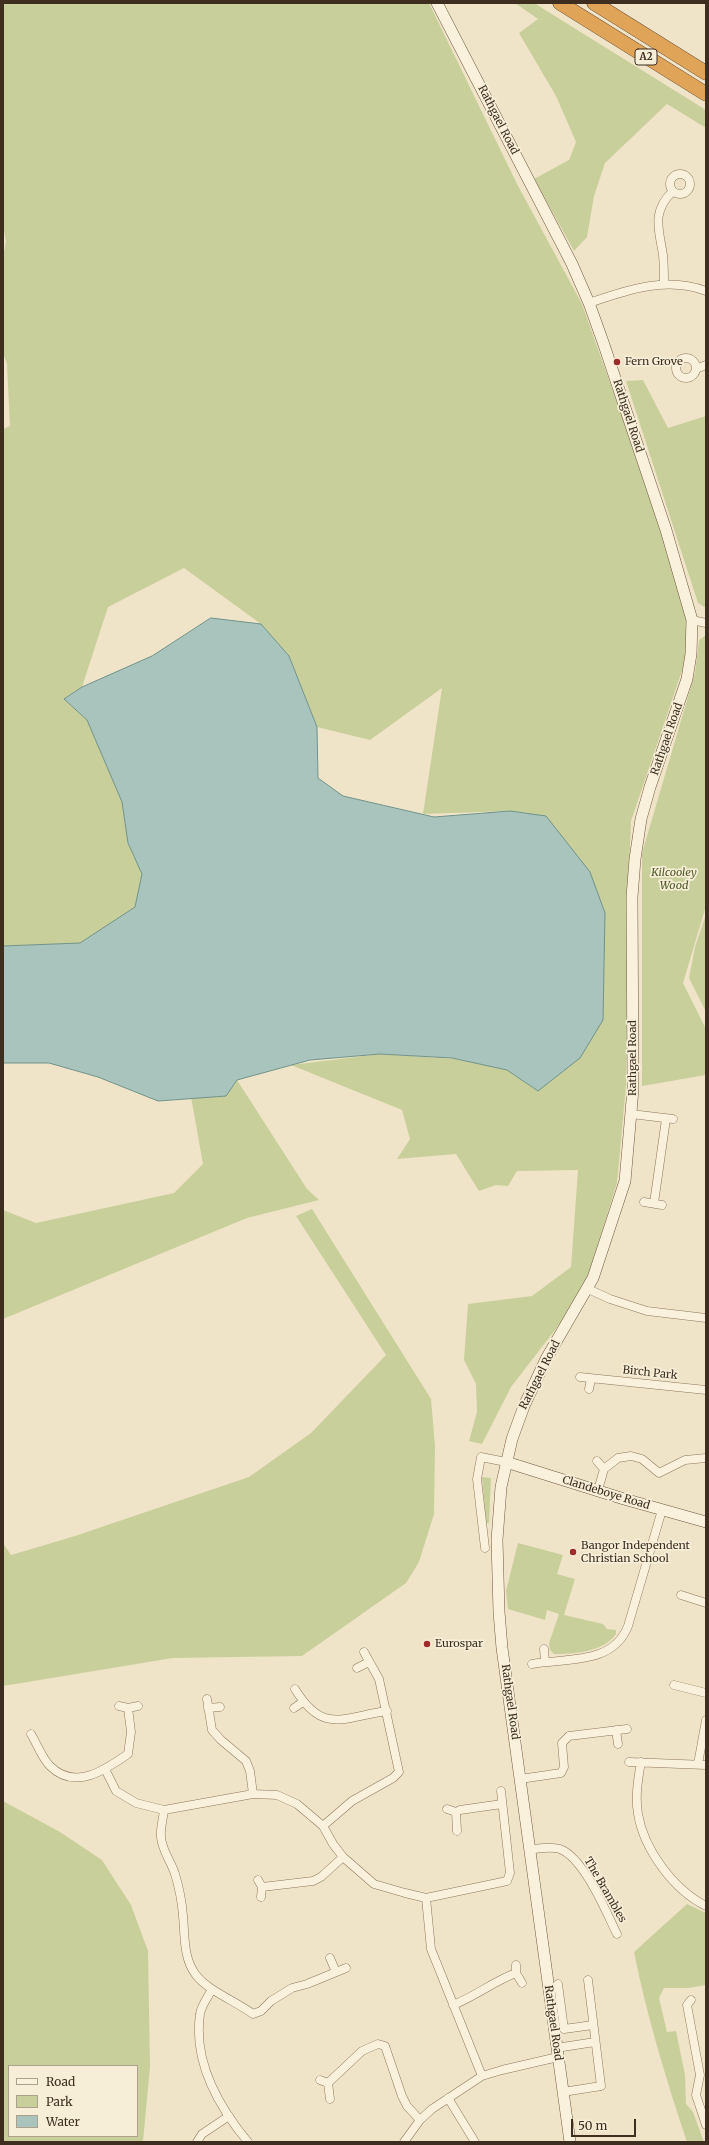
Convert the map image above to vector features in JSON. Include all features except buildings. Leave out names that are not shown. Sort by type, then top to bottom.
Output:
[{"type":"highway","name":"A2","points":[[560,3],[706,94]]},
{"type":"highway","name":"A2","points":[[594,3],[706,73]]},
{"type":"street","name":"Rathgael Road","points":[[438,3],[572,264],[589,303],[666,530],[692,620],[687,679],[650,787],[641,820],[635,859],[632,897],[634,1060],[625,1181],[602,1254],[588,1289],[540,1372],[524,1406],[506,1462],[501,1487],[497,1540],[499,1612],[529,1850],[570,2142]]},
{"type":"street","points":[[664,284],[663,257],[658,217],[663,200],[673,191]]},
{"type":"street","points":[[589,303],[638,287],[664,284],[706,291]]},
{"type":"street","points":[[696,369],[706,365]]},
{"type":"street","points":[[692,620],[706,623]]},
{"type":"street","points":[[631,1114],[669,1119],[658,1204],[644,1202]]},
{"type":"street","points":[[588,1289],[610,1299],[647,1311],[706,1318]]},
{"type":"street","name":"Birch Park","points":[[580,1377],[706,1390]]},
{"type":"street","points":[[589,1389],[591,1379]]},
{"type":"street","points":[[598,1490],[604,1469],[618,1458],[631,1456],[642,1460],[659,1474],[685,1460],[706,1458]]},
{"type":"street","points":[[485,1548],[476,1479],[481,1457],[506,1462]]},
{"type":"street","points":[[597,1461],[604,1469]]},
{"type":"street","name":"Clandeboye Road","points":[[506,1462],[706,1522]]},
{"type":"street","points":[[532,1664],[594,1656],[611,1649],[619,1642],[628,1626],[662,1510]]},
{"type":"street","points":[[682,1595],[706,1602]]},
{"type":"street","points":[[544,1649],[545,1662]]},
{"type":"street","points":[[323,1826],[352,1801],[393,1778],[399,1772],[379,1679],[364,1652]]},
{"type":"street","points":[[357,1668],[369,1662]]},
{"type":"street","points":[[674,1685],[706,1693]]},
{"type":"street","points":[[295,1689],[303,1702],[314,1714],[333,1720],[387,1711]]},
{"type":"street","points":[[207,1699],[212,1730],[221,1740],[246,1761],[250,1771],[252,1794]]},
{"type":"street","points":[[294,1708],[303,1702]]},
{"type":"street","points":[[119,1706],[128,1708],[138,1706]]},
{"type":"street","points":[[208,1708],[220,1707]]},
{"type":"street","points":[[31,1734],[50,1766],[65,1776],[81,1779],[105,1769],[128,1754],[131,1732],[128,1708]]},
{"type":"street","points":[[629,1762],[702,1765],[706,1720]]},
{"type":"street","points":[[520,1779],[561,1773],[564,1767],[562,1743],[569,1736],[627,1729]]},
{"type":"street","points":[[616,1730],[618,1744]]},
{"type":"street","points":[[641,1762],[637,1805],[642,1829],[669,1876],[682,1891],[706,1906]]},
{"type":"street","points":[[105,1769],[116,1791],[136,1803],[164,1810],[252,1794],[277,1795],[298,1804],[323,1826],[332,1844],[343,1857],[374,1884],[426,1898],[507,1881],[510,1873],[500,1791]]},
{"type":"street","points":[[447,1809],[456,1812],[460,1810],[502,1804]]},
{"type":"street","points":[[164,1810],[161,1836],[163,1848],[175,1873],[183,1915],[185,1948],[189,1963],[196,1976],[212,1989],[234,2000],[253,2014],[261,2011],[271,2001],[292,1988],[307,1984],[346,1968]]},
{"type":"street","points":[[456,1812],[458,1831]]},
{"type":"street","name":"The Brambles","points":[[529,1850],[554,1848],[571,1856],[584,1873],[617,1934]]},
{"type":"street","points":[[261,1897],[260,1883],[313,1881],[321,1877],[343,1857]]},
{"type":"street","points":[[426,1898],[431,1949],[482,2076]]},
{"type":"street","points":[[330,1958],[336,1972]]},
{"type":"street","points":[[453,2005],[474,1997],[516,1969],[522,1983]]},
{"type":"street","points":[[562,2092],[601,2086],[588,1980]]},
{"type":"street","points":[[558,1984],[564,2029],[593,2025]]},
{"type":"street","points":[[212,1989],[200,2012],[199,2049],[206,2072],[229,2116],[248,2142]]},
{"type":"street","points":[[691,2000],[687,2005],[700,2075],[696,2095],[706,2125]]},
{"type":"street","points":[[404,2142],[420,2120],[448,2098],[482,2076],[557,2052],[595,2042]]},
{"type":"street","points":[[330,2099],[324,2082],[362,2051],[378,2044],[385,2046],[406,2106],[420,2120]]},
{"type":"street","points":[[448,2098],[476,2142]]},
{"type":"street","points":[[197,2142],[202,2134],[229,2116]]},
{"type":"green space","points":[[3,3],[429,3],[517,184],[582,304],[663,532],[688,617],[686,659],[631,821],[628,894],[626,1086],[617,1183],[582,1295],[511,1387],[482,1444],[469,1441],[477,1412],[476,1384],[464,1360],[468,1304],[532,1296],[571,1267],[578,1170],[517,1171],[508,1186],[496,1185],[479,1191],[456,1154],[397,1159],[410,1139],[402,1110],[291,1065],[380,1054],[457,1059],[507,1070],[538,1091],[510,811],[423,814],[442,688],[370,740],[317,727],[289,656],[261,624],[184,568],[108,607],[82,687],[64,699],[87,720],[122,802],[128,843],[142,874],[135,907],[80,943],[3,946],[3,429],[10,426],[7,364],[3,353],[3,258],[6,241],[3,227]]},
{"type":"green space","points":[[515,3],[534,3],[706,110],[706,128],[667,104],[605,163],[594,196],[587,237],[574,251],[534,179],[569,160],[576,142],[556,96],[519,33],[538,19]]},
{"type":"green space","points":[[643,380],[668,428],[706,416],[706,608],[698,603],[626,381]]},
{"type":"green space","name":"Kilcooley Wood","points":[[706,635],[706,906],[683,983],[706,1029],[706,1075],[642,1086],[642,853],[695,673],[699,640]]},
{"type":"green space","points":[[706,914],[706,1012],[689,978],[695,947]]},
{"type":"green space","points":[[237,1080],[307,1189],[319,1200],[247,1218],[3,1319],[3,1210],[36,1223],[174,1193],[203,1164],[191,1097],[226,1096]]},
{"type":"green space","points":[[312,1209],[431,1399],[435,1446],[434,1514],[419,1562],[406,1583],[302,1656],[173,1658],[3,1686],[3,1543],[11,1555],[75,1536],[249,1477],[311,1433],[386,1355],[296,1216]]},
{"type":"green space","points":[[482,1477],[491,1478],[489,1523],[486,1523]]},
{"type":"green space","points":[[518,1543],[563,1555],[557,1574],[575,1579],[564,1615],[603,1624],[607,1629],[616,1630],[616,1634],[611,1640],[604,1645],[588,1651],[554,1654],[550,1650],[549,1643],[559,1614],[547,1610],[545,1620],[508,1609],[506,1591]]},
{"type":"green space","points":[[3,1801],[60,1832],[102,1860],[131,1905],[148,1951],[150,2067],[143,2142],[3,2142]]},
{"type":"green space","points":[[687,1904],[706,1913],[706,1985],[689,1988],[664,1988],[659,1998],[667,2032],[676,2031],[685,2075],[686,2104],[693,2112],[704,2142],[687,2142],[658,2048],[634,1952]]},
{"type":"water","points":[[211,618],[261,624],[289,656],[317,727],[318,778],[343,796],[434,817],[510,811],[546,816],[590,872],[605,913],[603,1020],[580,1058],[538,1091],[507,1070],[452,1058],[380,1054],[310,1060],[237,1080],[226,1096],[158,1101],[98,1077],[49,1063],[3,1063],[3,946],[80,943],[135,907],[142,874],[128,843],[122,802],[87,720],[64,699],[82,687],[152,656]]},
{"type":"place","name":"Fern Grove","points":[[617,362]]},
{"type":"place","name":"Bangor Independent Christian School","points":[[573,1552]]},
{"type":"place","name":"Eurospar","points":[[427,1644]]}]
